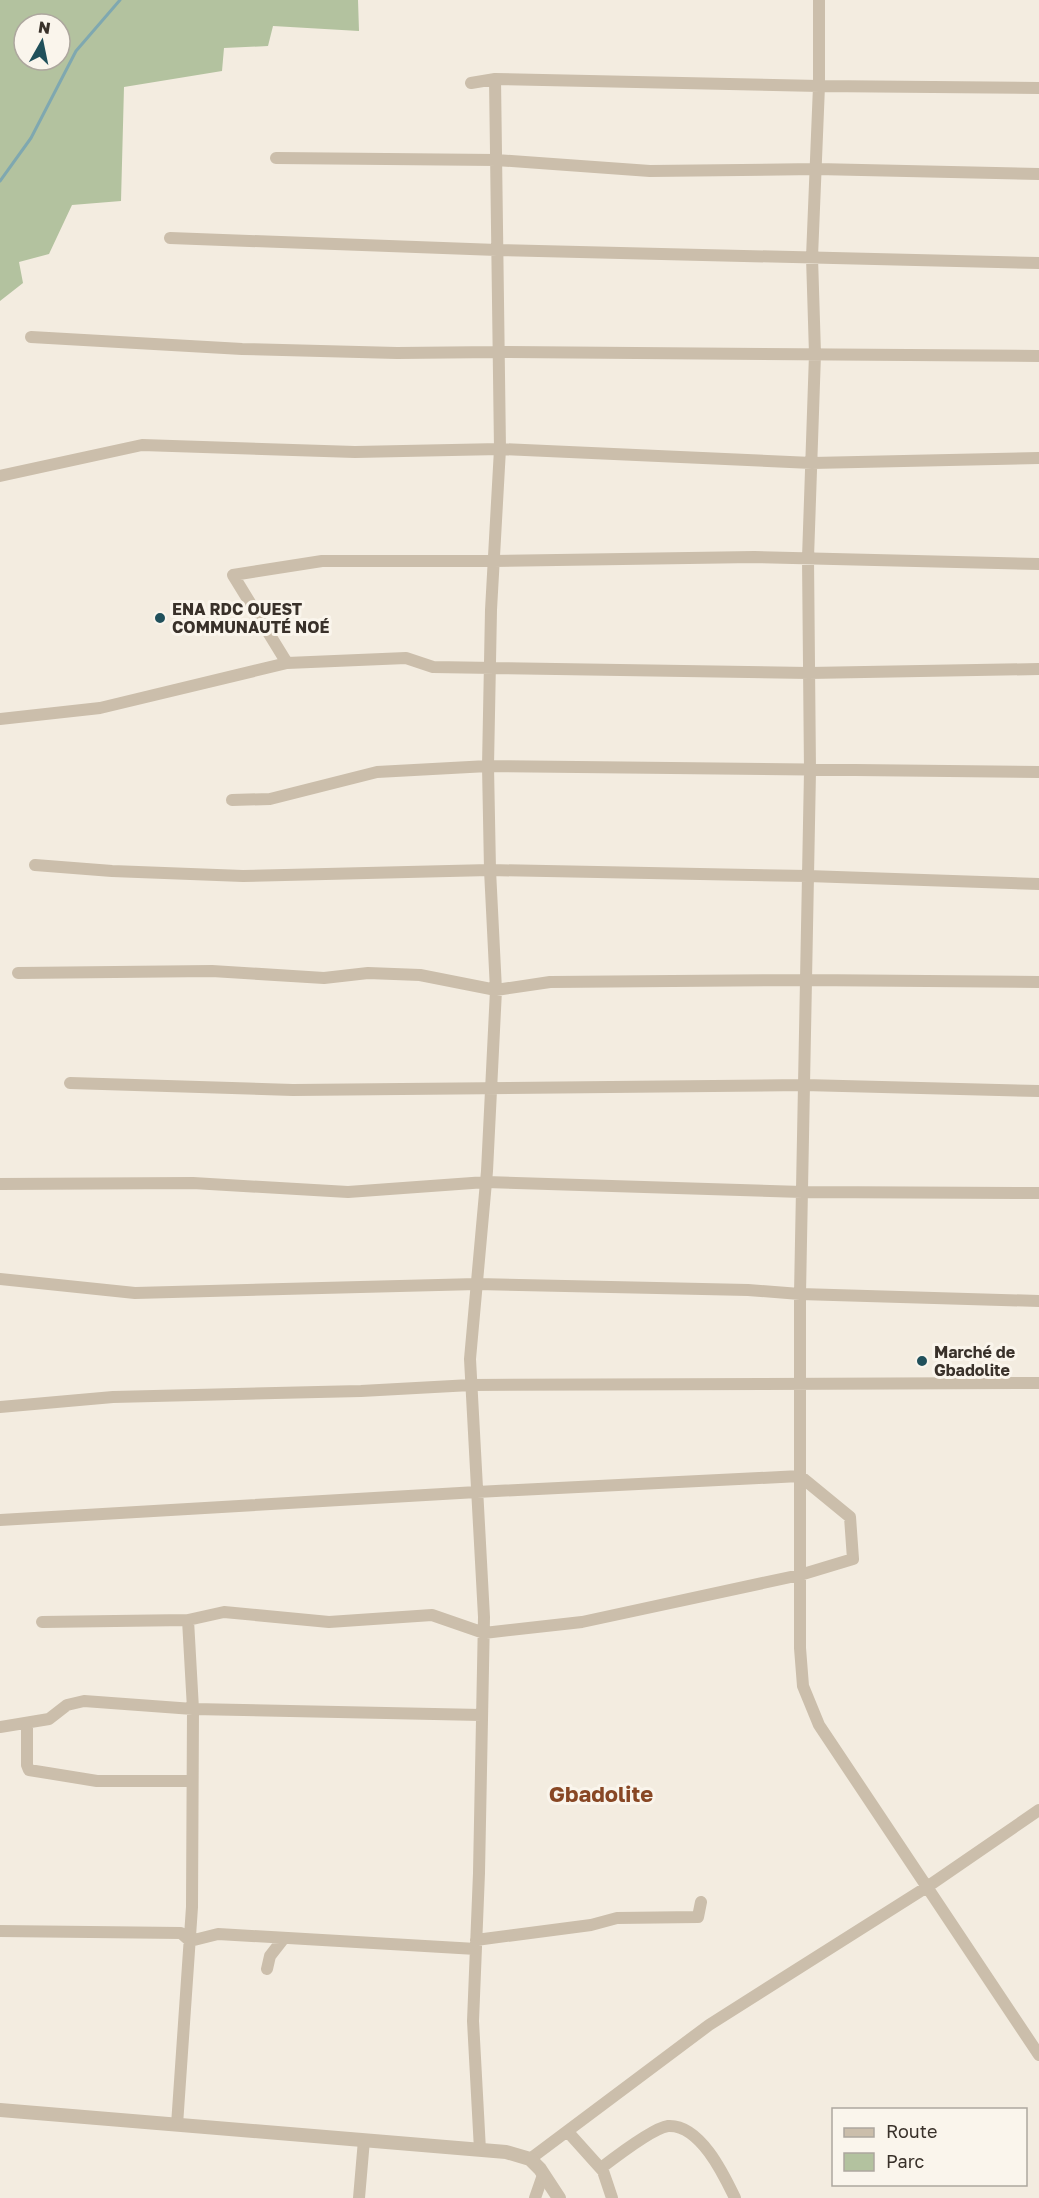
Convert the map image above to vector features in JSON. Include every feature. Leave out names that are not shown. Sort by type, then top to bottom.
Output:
[{"type":"street","points":[[819,0],[817,169],[812,257],[815,354],[808,558],[810,771],[800,1294],[800,1648],[803,1686],[819,1725],[1039,2055]]},
{"type":"street","points":[[480,2150],[473,2021],[484,1632],[470,1359],[486,1182],[496,990],[488,766],[500,449],[495,79]]},
{"type":"street","points":[[471,83],[495,79],[1039,88]]},
{"type":"street","points":[[276,159],[496,160],[650,171],[817,169],[1039,174]]},
{"type":"street","points":[[170,238],[497,250],[1039,262]]},
{"type":"street","points":[[31,337],[242,349],[397,353],[1039,356]]},
{"type":"street","points":[[0,476],[142,445],[355,452],[500,449],[812,463],[1039,458]]},
{"type":"street","points":[[287,663],[233,575],[322,561],[754,557],[1039,564]]},
{"type":"street","points":[[0,719],[100,708],[287,663],[406,658],[433,667],[490,669],[809,673],[1039,669]]},
{"type":"street","points":[[232,800],[270,799],[377,772],[488,766],[1039,772]]},
{"type":"street","points":[[35,865],[112,871],[243,876],[490,870],[808,876],[1039,884]]},
{"type":"street","points":[[18,974],[212,971],[324,978],[368,973],[420,975],[496,990],[550,982],[806,980],[1039,982]]},
{"type":"street","points":[[70,1083],[293,1090],[804,1085],[1039,1091]]},
{"type":"street","points":[[0,1184],[193,1184],[348,1192],[486,1182],[802,1192],[1039,1193]]},
{"type":"street","points":[[0,1279],[135,1293],[477,1284],[748,1290],[800,1294],[1039,1301]]},
{"type":"street","points":[[0,1407],[113,1397],[361,1391],[471,1385],[1039,1383]]},
{"type":"street","points":[[0,1520],[800,1476],[850,1517],[853,1559],[800,1575],[582,1622],[484,1632],[432,1615],[329,1622],[224,1612],[188,1620],[42,1622]]},
{"type":"street","points":[[177,2125],[192,1907],[193,1709],[188,1620]]},
{"type":"street","points":[[0,1727],[49,1719],[68,1706],[84,1701],[193,1709],[482,1715]]},
{"type":"street","points":[[27,1724],[27,1766],[29,1770],[97,1781],[192,1781]]},
{"type":"street","points":[[530,2159],[709,2025],[927,1887],[1039,1810]]},
{"type":"street","points":[[190,1941],[218,1934],[476,1944],[591,1925],[617,1918],[698,1917],[701,1902]]},
{"type":"street","points":[[0,1931],[181,1933],[190,1941]]},
{"type":"street","points":[[267,1969],[270,1956],[284,1938]]},
{"type":"street","points":[[0,2110],[506,2152],[530,2159],[559,2198]]},
{"type":"street","points":[[601,2168],[657,2130],[669,2126],[688,2132],[704,2145],[716,2160],[735,2198]]},
{"type":"street","points":[[568,2132],[601,2168],[612,2198]]},
{"type":"street","points":[[359,2198],[364,2140]]},
{"type":"street","points":[[535,2198],[543,2175]]},
{"type":"green space","points":[[0,0],[358,0],[359,31],[273,26],[268,46],[224,48],[222,71],[124,87],[121,201],[72,205],[49,254],[19,262],[23,283],[0,301]]},
{"type":"waterway","points":[[0,181],[31,138],[76,51],[120,0]]},
{"type":"place","name":"ENA RDC OUEST COMMUNAUTÉ NOÉ","points":[[160,618]]},
{"type":"place","name":"Marché de Gbadolite","points":[[922,1361]]},
{"type":"district","name":"Gbadolite","points":[[601,1793]]}]
